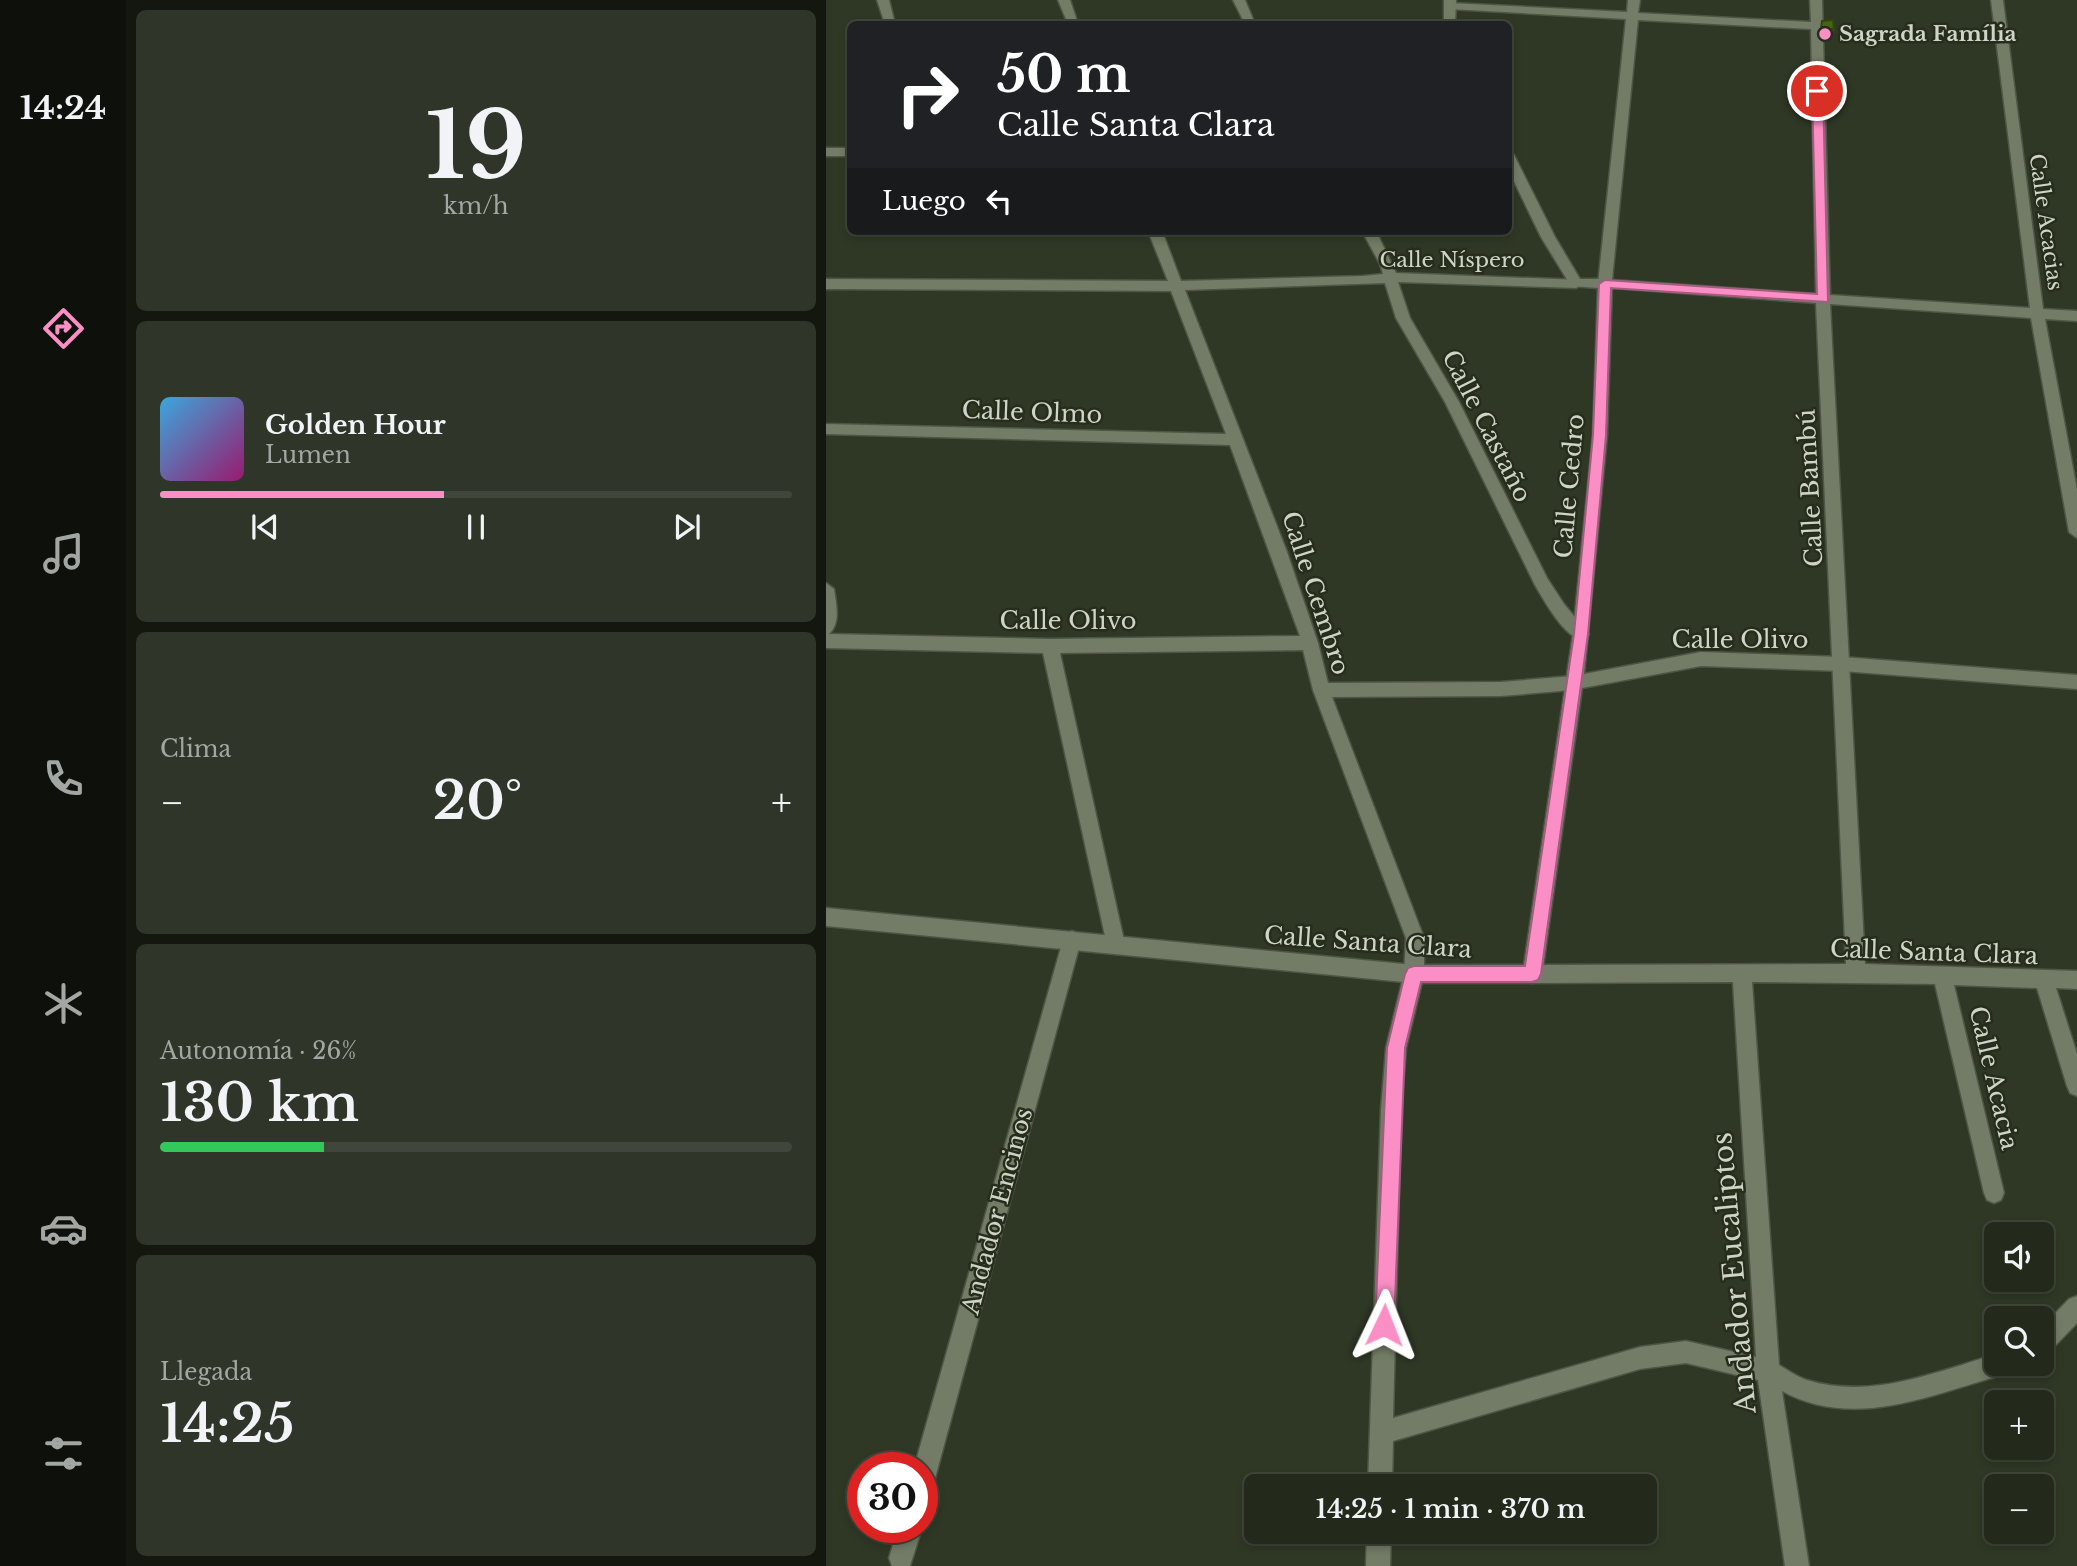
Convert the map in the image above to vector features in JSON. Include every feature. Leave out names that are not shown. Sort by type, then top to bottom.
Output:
[{"type":"street","points":[[883,0],[889,21]]},
{"type":"street","points":[[1064,0],[1072,21]]},
{"type":"street","points":[[1239,0],[1249,21]]},
{"type":"street","name":"Calle Cedro","points":[[1532,974],[1581,634],[1600,435],[1605,284],[1634,0]]},
{"type":"street","name":"Calle Bambú","points":[[1816,0],[1824,299],[1856,973]]},
{"type":"street","name":"Calle Acacias","points":[[1997,0],[2037,313],[2077,532]]},
{"type":"street","points":[[1450,21],[1450,3],[1815,26]]},
{"type":"street","points":[[826,152],[847,152]]},
{"type":"street","points":[[1512,163],[1548,237],[1576,284]]},
{"type":"street","name":"Calle Cembro","points":[[1157,235],[1237,440],[1310,643],[1321,690],[1415,938],[1414,974],[1396,1048],[1391,1108],[1380,1474]]},
{"type":"street","name":"Calle Castaño","points":[[1371,235],[1387,264],[1395,299],[1403,318],[1452,402],[1541,581],[1558,609],[1581,634]]},
{"type":"street","name":"Calle Níspero","points":[[826,284],[1178,286],[1438,276],[1605,284],[2077,316]]},
{"type":"street","name":"Calle Olmo","points":[[826,429],[1237,440]]},
{"type":"street","points":[[826,589],[829,617],[826,629]]},
{"type":"street","name":"Calle Olivo","points":[[826,640],[1050,646],[1310,643]]},
{"type":"street","points":[[1050,646],[1116,945]]},
{"type":"street","name":"Calle Olivo","points":[[1321,690],[1501,688],[1572,683],[1662,664],[1701,659],[1842,664],[2077,682]]},
{"type":"street","name":"Calle Santa Clara","points":[[826,917],[1414,974],[1856,973],[2077,980]]},
{"type":"street","name":"Andador Encinos","points":[[930,1452],[1072,940]]},
{"type":"street","name":"Andador Eucaliptos","points":[[1742,973],[1768,1371],[1797,1566]]},
{"type":"street","name":"Calle Acacia","points":[[1942,974],[1994,1193]]},
{"type":"street","points":[[2044,979],[2077,1086]]},
{"type":"street","points":[[2054,1331],[2077,1307]]},
{"type":"street","points":[[1381,1433],[1640,1358],[1686,1352],[1768,1371],[1802,1390],[1843,1399],[1881,1398],[1984,1369]]},
{"type":"street","points":[[901,1558],[905,1543]]},
{"type":"street","points":[[1378,1566],[1379,1544]]},
{"type":"building","points":[[1833,20],[1834,29],[1821,29],[1822,21]]},
{"type":"place","name":"Sagrada Família","points":[[1825,34]]},
{"type":"route","points":[[1384,1325],[1391,1108],[1396,1048],[1414,974],[1532,974],[1581,634],[1600,435],[1605,284],[1824,299],[1817,91]]}]
